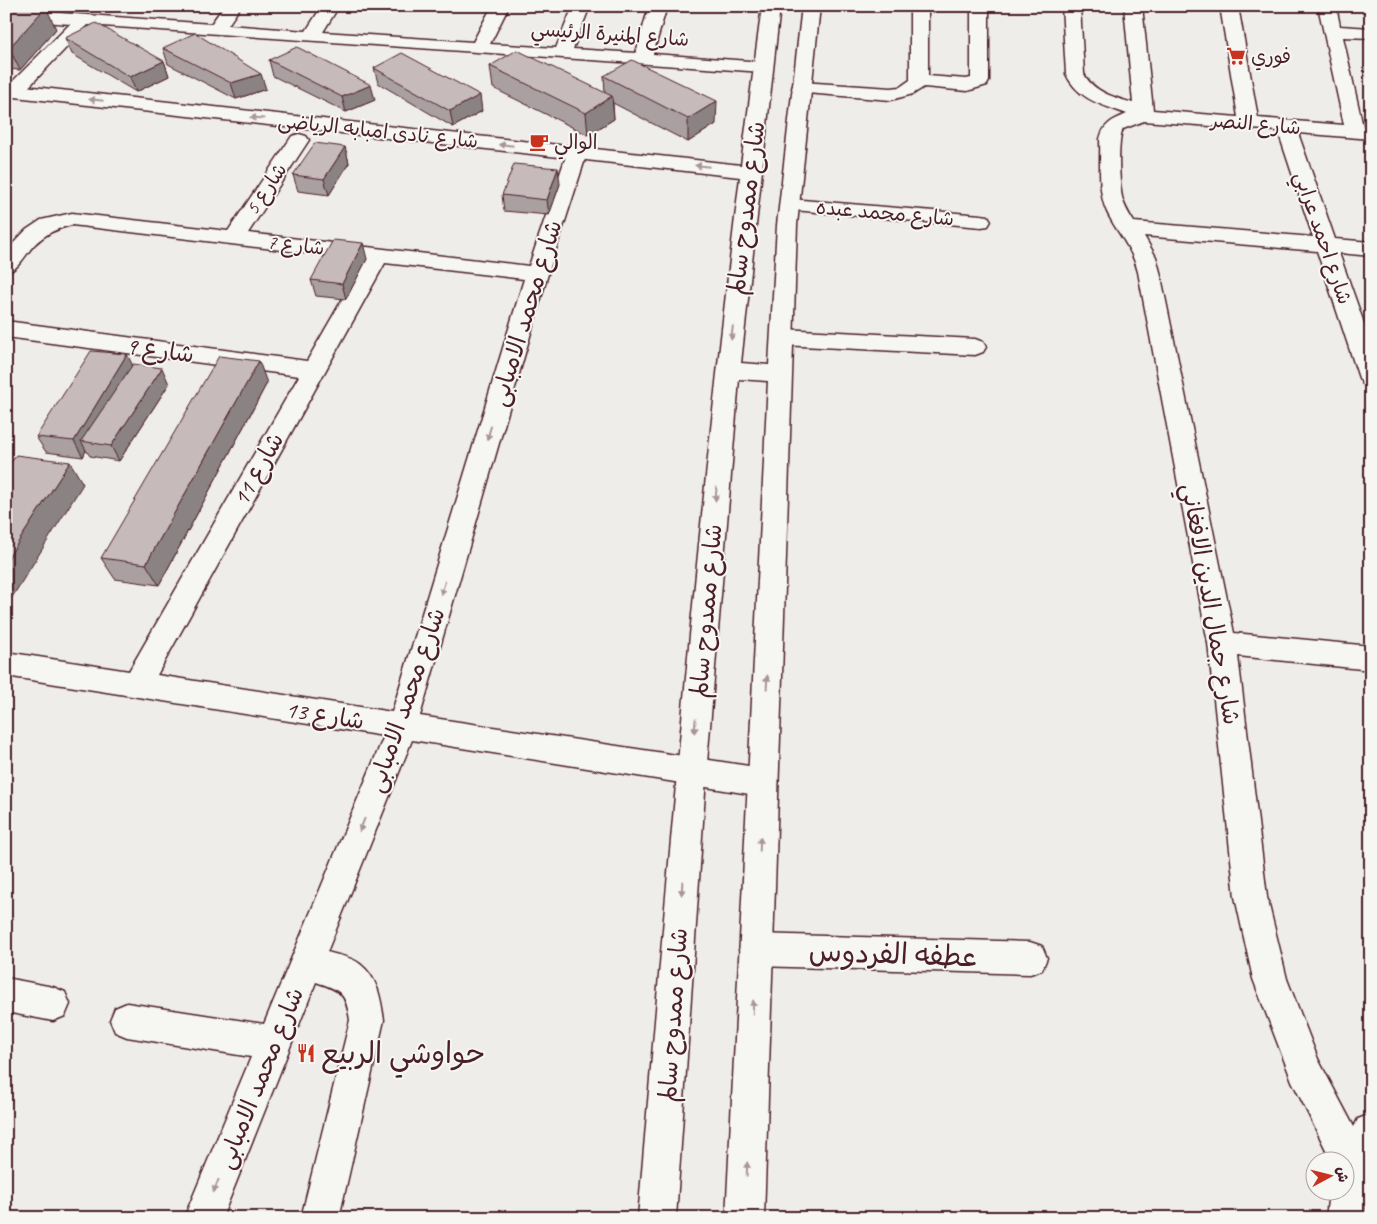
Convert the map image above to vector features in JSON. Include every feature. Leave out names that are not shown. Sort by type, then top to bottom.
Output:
[{"type":"street","points":[[120,23],[134,6]]},
{"type":"street","points":[[216,30],[233,6]]},
{"type":"street","points":[[311,37],[330,6]]},
{"type":"street","points":[[480,48],[501,6]]},
{"type":"street","points":[[562,54],[582,6]]},
{"type":"street","points":[[643,59],[658,6]]},
{"type":"street","name":"شارع ممدوح سالم","points":[[657,1218],[691,773],[728,370],[762,67],[771,6]]},
{"type":"street","name":"شارع ممدوح سالم","points":[[745,1218],[782,336],[790,205],[811,6]]},
{"type":"street","points":[[919,6],[919,81]]},
{"type":"street","points":[[801,88],[891,94],[909,90],[919,81],[967,85],[977,83],[980,81],[980,6]]},
{"type":"street","points":[[1071,6],[1075,74],[1077,80],[1083,87],[1100,98],[1133,109],[1143,115]]},
{"type":"street","points":[[1133,6],[1143,115]]},
{"type":"street","points":[[1230,6],[1249,124]]},
{"type":"street","points":[[1326,6],[1363,132]]},
{"type":"street","name":"شارع المنيرة الرئيسي","points":[[6,14],[31,11],[84,20],[120,23],[762,67]]},
{"type":"street","points":[[9,97],[84,20]]},
{"type":"street","points":[[1332,31],[1371,33]]},
{"type":"street","name":"شارع نادى امبابه الرياضى","points":[[9,97],[299,140],[574,161]]},
{"type":"street","name":"شارع نادى امبابه الرياضى","points":[[9,97],[750,180]]},
{"type":"street","name":"شارع النصر","points":[[1143,115],[1363,132]]},
{"type":"street","name":"شارع جمال الدين الافغاني","points":[[1143,115],[1116,125],[1111,134],[1112,197],[1117,212],[1141,249],[1149,272],[1222,642],[1251,897],[1270,979],[1304,1069],[1348,1152]]},
{"type":"street","name":"شارع احمد عرابي","points":[[1286,127],[1371,378]]},
{"type":"street","name":"شارع 5","points":[[234,238],[299,140]]},
{"type":"street","name":"شارع محمد الامبابى","points":[[203,1218],[402,727],[537,274],[574,161]]},
{"type":"street","name":"شارع محمد عبده","points":[[790,205],[981,221]]},
{"type":"street","name":"شارع 7","points":[[6,266],[33,232],[44,225],[58,220],[72,219],[537,274]]},
{"type":"street","points":[[1126,228],[1371,248]]},
{"type":"street","name":"شارع 11","points":[[137,684],[379,255]]},
{"type":"street","name":"شارع 9","points":[[6,329],[314,370]]},
{"type":"street","points":[[782,336],[975,347]]},
{"type":"street","points":[[728,370],[780,374]]},
{"type":"street","points":[[1222,642],[1371,658]]},
{"type":"street","name":"شارع 13","points":[[6,664],[691,773],[762,782]]},
{"type":"street","name":"عطفه الفردوس","points":[[756,950],[1030,958]]},
{"type":"street","points":[[307,963],[348,975],[363,994],[367,1020],[320,1218]]},
{"type":"street","points":[[6,995],[53,1004]]},
{"type":"street","points":[[127,1020],[275,1043]]},
{"type":"street","points":[[1354,1164],[1371,1132]]},
{"type":"street","points":[[1345,1202],[1345,1218]]},
{"type":"building","points":[[6,6],[46,7],[9,48],[6,48]]},
{"type":"building","points":[[96,23],[164,61],[130,77],[65,38]]},
{"type":"building","points":[[195,33],[261,74],[231,83],[163,48]]},
{"type":"building","points":[[297,47],[371,85],[342,97],[269,60]]},
{"type":"building","points":[[517,50],[612,96],[586,113],[490,66]]},
{"type":"building","points":[[402,53],[480,95],[450,111],[374,68]]},
{"type":"building","points":[[632,60],[717,101],[688,119],[604,76]]},
{"type":"building","points":[[315,143],[345,147],[324,179],[293,175]]},
{"type":"building","points":[[514,164],[558,168],[547,200],[502,195]]},
{"type":"building","points":[[333,240],[363,243],[342,284],[311,280]]},
{"type":"building","points":[[91,351],[127,354],[74,441],[36,437]]},
{"type":"building","points":[[219,356],[259,361],[146,564],[101,558]]},
{"type":"building","points":[[133,364],[162,368],[111,446],[81,441]]},
{"type":"building","points":[[16,455],[70,462],[6,561],[6,470]]},
{"type":"place","name":"فوري","points":[[1236,56]]},
{"type":"place","name":"الوالي","points":[[539,142]]},
{"type":"place","name":"حواوشي الربيع","points":[[306,1053]]}]
